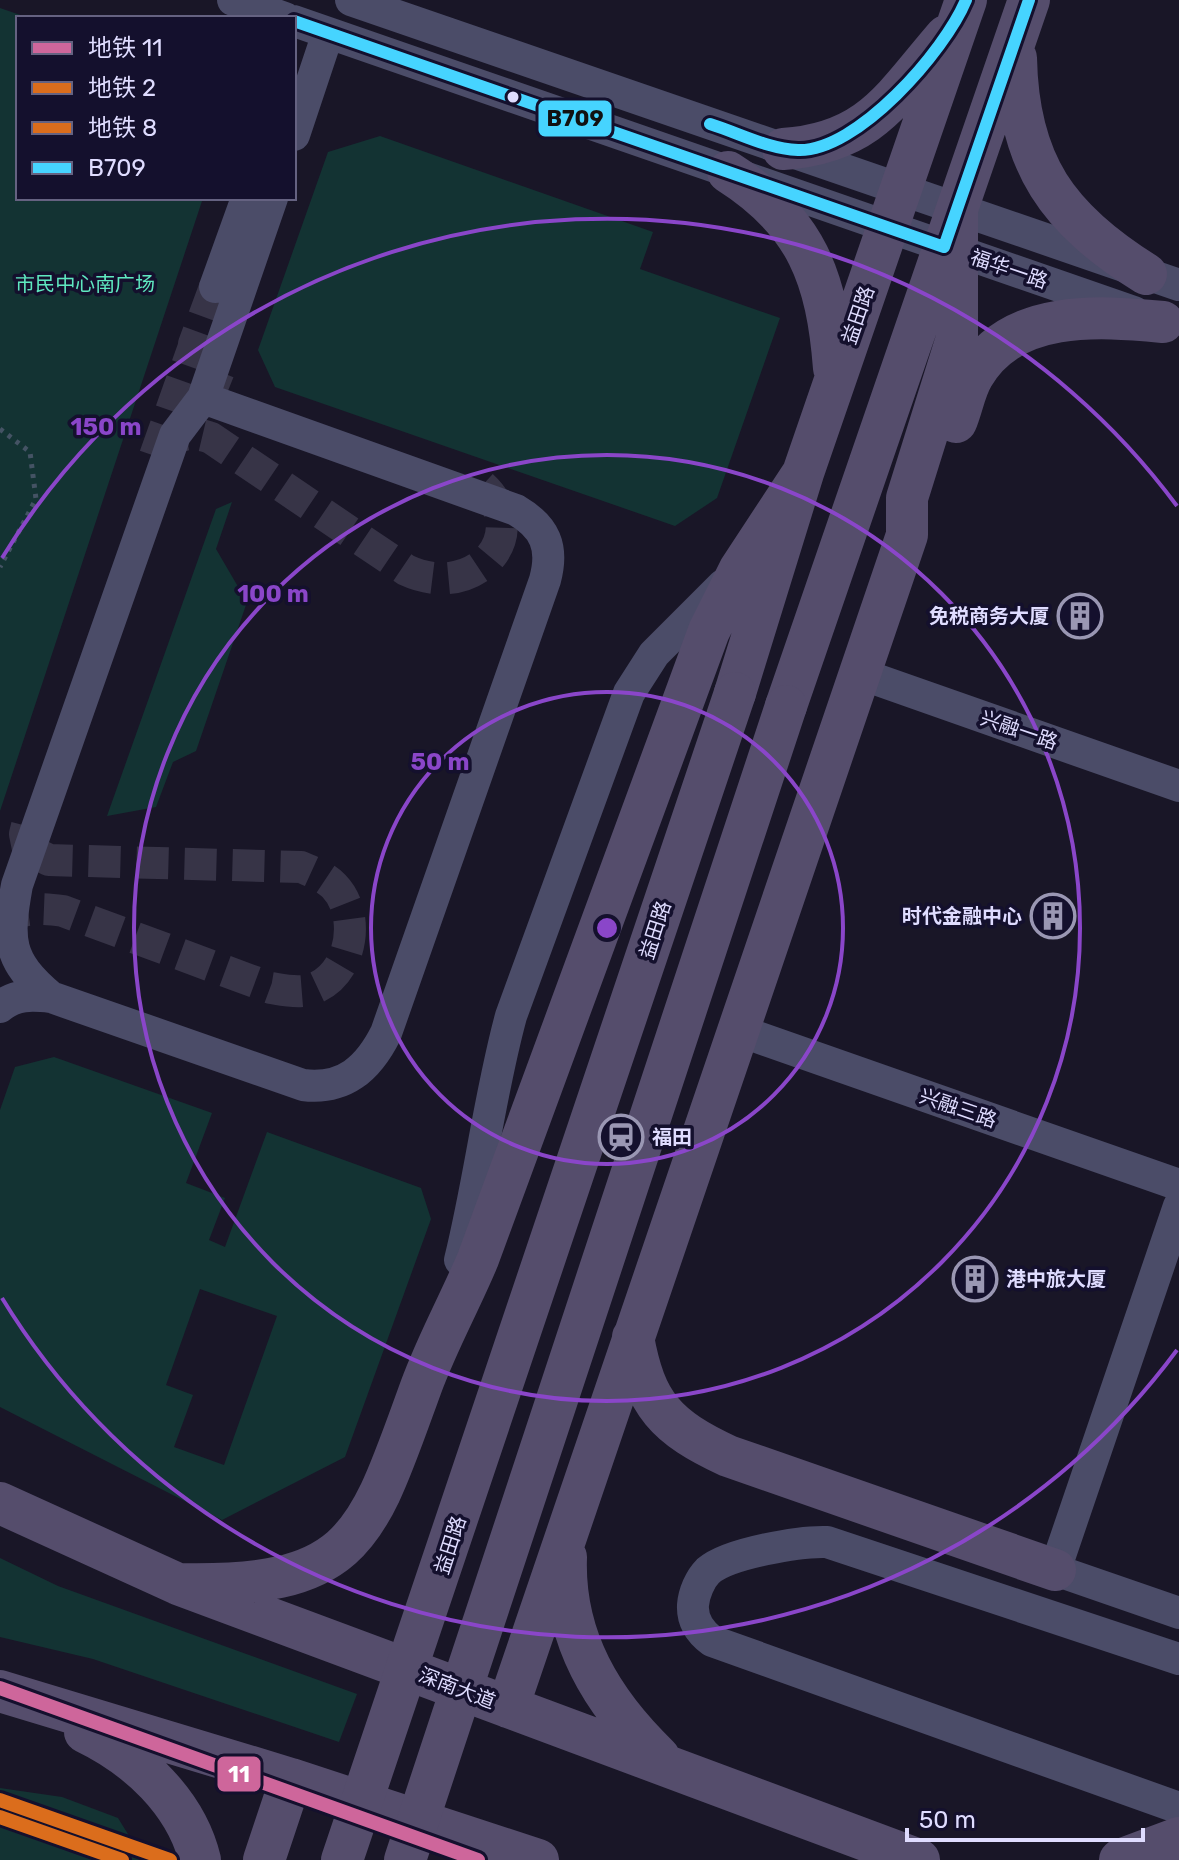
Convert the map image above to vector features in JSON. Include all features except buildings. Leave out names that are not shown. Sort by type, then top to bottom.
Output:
[{"type":"main road","points":[[783,149],[827,143],[865,126],[963,10]]},
{"type":"main road","name":"益田路","points":[[342,1860],[735,693],[803,473],[963,10]]},
{"type":"main road","points":[[405,1860],[786,706],[953,235],[1022,18]]},
{"type":"main road","points":[[1022,18],[1017,102],[1030,152],[1061,205],[1102,246],[1167,302]]},
{"type":"main road","points":[[728,172],[771,202],[807,250],[827,306],[835,381]]},
{"type":"main road","points":[[508,1707],[907,535],[907,498],[957,338],[953,235]]},
{"type":"main road","points":[[813,626],[846,590],[907,498],[940,470],[973,375],[1014,337],[1052,322],[1101,316],[1167,302]]},
{"type":"main road","points":[[178,1584],[245,1584],[273,1580],[322,1562],[342,1549],[371,1516],[381,1498],[433,1353],[478,1259],[709,631],[740,569],[803,473]]},
{"type":"main road","points":[[633,1337],[639,1371],[651,1400],[667,1421],[696,1441],[728,1456],[1055,1570]]},
{"type":"main road","name":"深南大道","points":[[0,1503],[178,1584],[919,1860]]},
{"type":"main road","points":[[567,1532],[565,1589],[577,1642],[598,1686],[626,1726],[669,1766]]},
{"type":"main road","points":[[0,1692],[291,1779],[470,1850],[538,1860]]},
{"type":"main road","points":[[0,1692],[101,1740],[135,1763],[166,1792],[184,1819],[200,1860]]},
{"type":"main road","points":[[264,1860],[291,1779]]},
{"type":"street","points":[[233,0],[279,16]]},
{"type":"street","name":"福华一路","points":[[351,0],[783,149],[953,235],[1167,302]]},
{"type":"street","name":"福华一路","points":[[296,22],[728,172],[895,208]]},
{"type":"street","points":[[299,110],[328,33]]},
{"type":"street","points":[[215,287],[246,200]]},
{"type":"street","points":[[51,997],[26,976],[13,951],[9,898],[175,435],[203,398],[271,200]]},
{"type":"street","name":"福华一路","points":[[953,235],[1167,302]]},
{"type":"street","points":[[0,1007],[8,1000],[26,995],[51,997],[303,1085],[325,1088],[348,1080],[362,1069],[386,1033],[548,568],[547,542],[541,529],[516,510],[203,398]]},
{"type":"street","name":"兴融一路","points":[[858,673],[1179,786]]},
{"type":"street","name":"兴融三路","points":[[737,1030],[1179,1185]]},
{"type":"street","points":[[1179,1206],[1055,1570],[1179,1613]]},
{"type":"street","points":[[1179,1659],[827,1542],[791,1543],[711,1568],[700,1582],[693,1606],[699,1630],[712,1641],[1179,1808]]},
{"type":"path","points":[[0,429],[30,452],[36,499],[0,567]]},
{"type":"green space","name":"市民中心南广场","points":[[0,8],[23,16],[16,16],[16,200],[202,200],[0,811]]},
{"type":"green space","points":[[380,136],[653,232],[640,269],[780,318],[717,498],[675,526],[275,387],[258,350],[328,152]]},
{"type":"green space","points":[[232,502],[216,549],[247,602],[196,751],[173,762],[156,807],[107,816],[216,509]]},
{"type":"green space","points":[[54,1057],[212,1113],[186,1183],[225,1198],[209,1240],[225,1247],[267,1132],[421,1188],[431,1219],[345,1457],[222,1520],[0,1407],[0,1110],[15,1067]],"holes":[[[200,1289],[277,1316],[224,1465],[174,1447],[193,1395],[166,1385]]]},
{"type":"green space","points":[[0,1558],[58,1586],[357,1694],[339,1742],[93,1659],[0,1637]]},
{"type":"green space","points":[[0,1788],[62,1797],[118,1818],[144,1860],[0,1860]]},
{"type":"tunnel","points":[[215,287],[194,344],[193,367],[205,383],[230,393]]},
{"type":"tunnel","points":[[155,456],[193,349]]},
{"type":"tunnel","points":[[160,451],[183,435],[211,438],[406,570],[432,578],[455,577],[475,570],[490,557],[499,541],[502,522],[496,503],[480,484]]},
{"type":"tunnel","points":[[0,924],[21,911],[63,911],[271,988],[294,991],[309,990],[323,984],[335,973],[348,945],[350,929],[343,899],[327,880],[301,867],[49,860],[28,849],[27,826]]},
{"type":"metro line","name":"11","points":[[0,1688],[478,1860]]},
{"type":"metro line","name":"2","points":[[0,1800],[170,1860]]},
{"type":"metro line","name":"8","points":[[0,1817],[122,1860]]},
{"type":"transit line","name":"B709","points":[[710,124],[765,144],[798,150],[821,146],[846,135],[872,117],[919,70],[939,45],[966,0]]},
{"type":"transit line","name":"B709","points":[[296,22],[944,247],[1029,0]]},
{"type":"place","name":"免税商务大厦","points":[[1080,616]]},
{"type":"place","name":"时代金融中心","points":[[1053,916]]},
{"type":"place","name":"福田","points":[[621,1137]]},
{"type":"place","name":"港中旅大厦","points":[[975,1279]]}]
